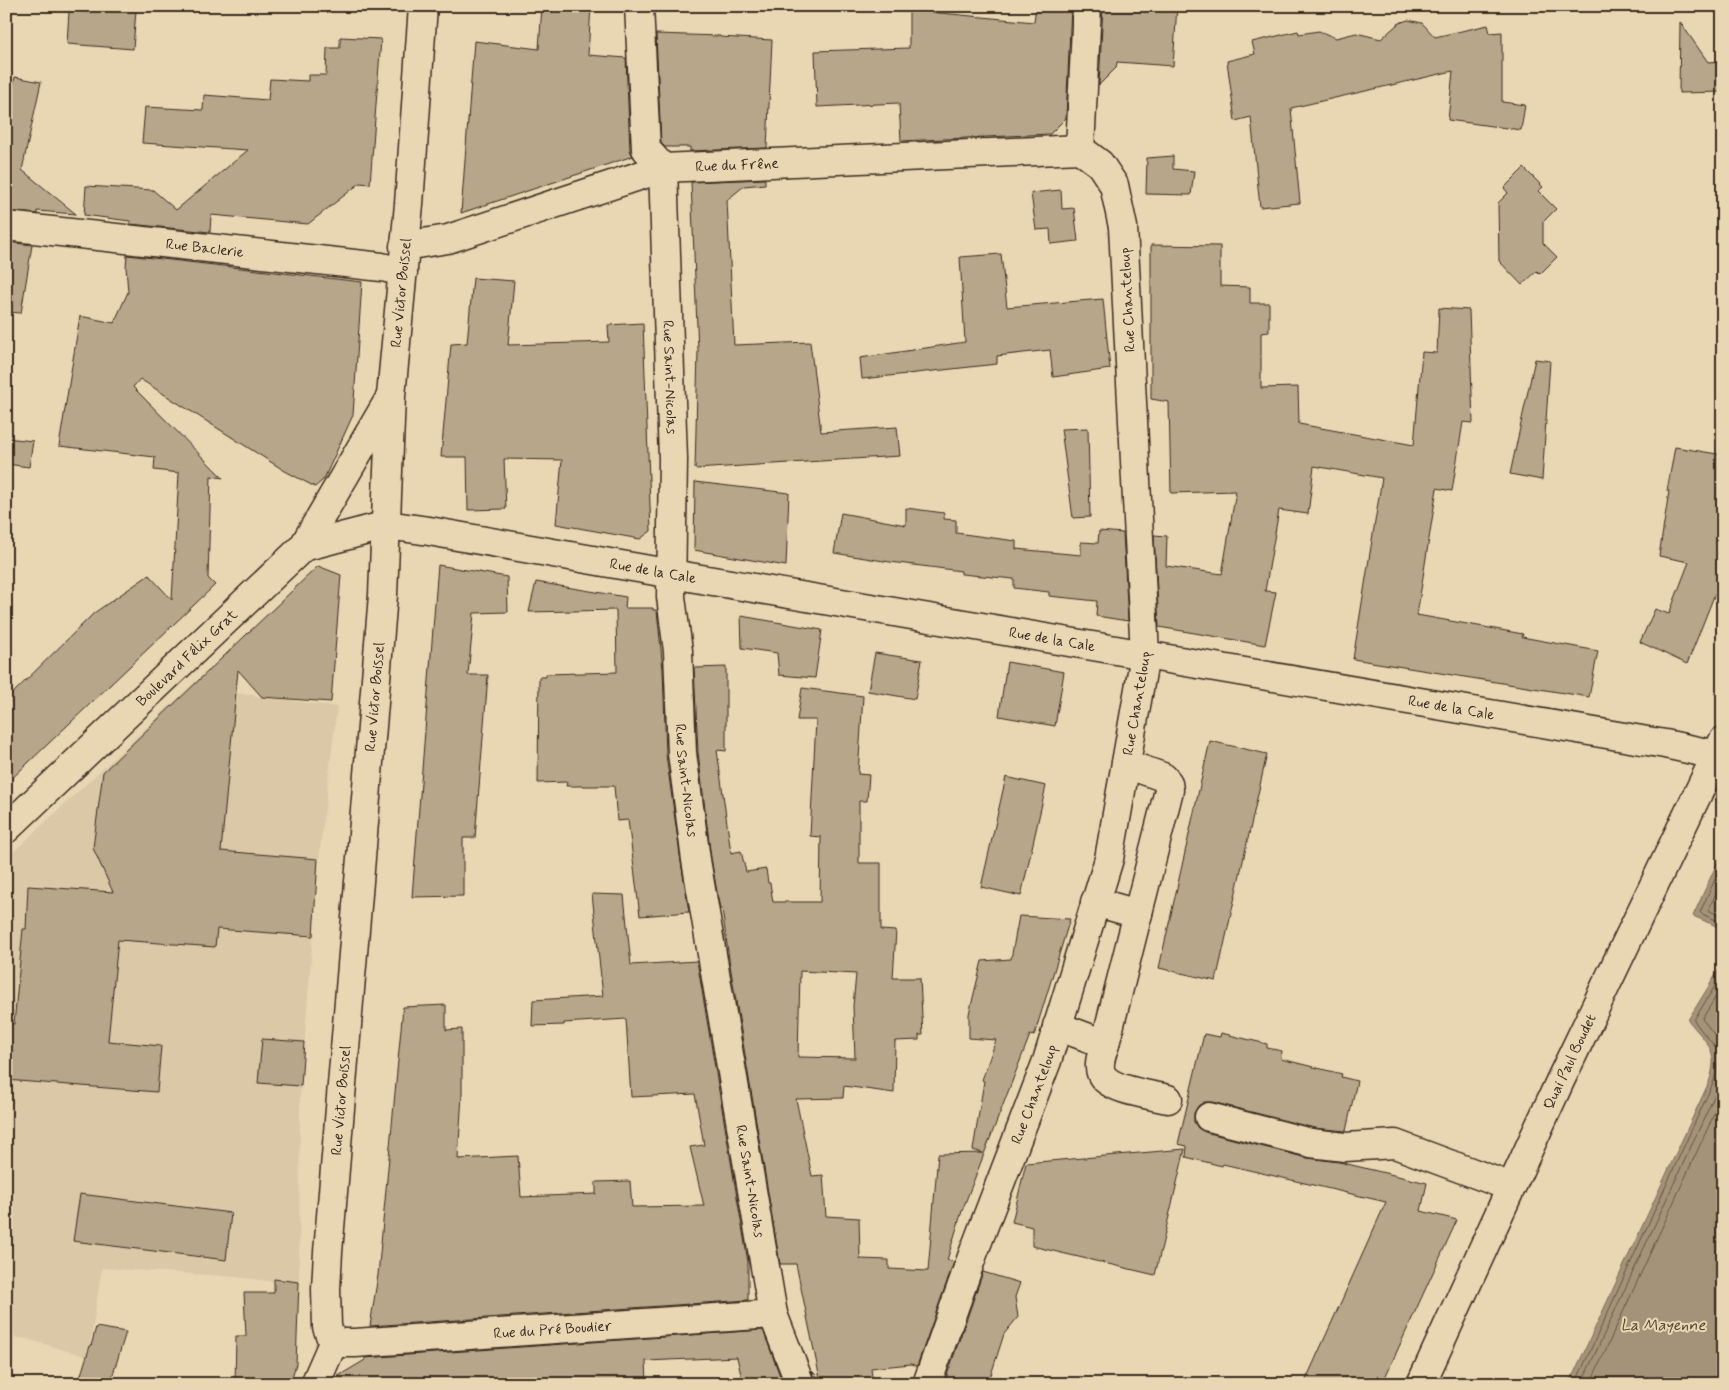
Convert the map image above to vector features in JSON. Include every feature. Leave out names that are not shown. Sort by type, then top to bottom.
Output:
[{"type":"street","name":"Rue Victor Boissel","points":[[334,1343],[327,1327],[326,1289],[328,1252],[383,595],[391,396],[404,259],[423,6]]},
{"type":"street","points":[[639,6],[646,149],[664,168]]},
{"type":"street","points":[[1080,149],[1087,6]]},
{"type":"street","name":"Rue du Frêne","points":[[404,259],[448,239],[664,168],[1080,149]]},
{"type":"street","name":"Rue Chanteloup","points":[[927,1384],[973,1254],[1047,1061],[1109,859],[1145,655],[1123,227],[1114,185],[1100,164],[1080,149]]},
{"type":"street","name":"Rue Saint-Nicolas","points":[[664,168],[673,459],[671,597],[678,651],[682,753],[695,850],[773,1314],[800,1384]]},
{"type":"street","name":"Rue Baclerie","points":[[6,226],[382,267],[404,259]]},
{"type":"street","points":[[303,547],[391,396]]},
{"type":"street","name":"Rue de la Cale","points":[[387,525],[1655,743],[1720,748]]},
{"type":"street","name":"Boulevard Félix Grat","points":[[6,829],[303,547],[387,525]]},
{"type":"street","name":"Quai Paul Boudet","points":[[1421,1384],[1560,1081],[1720,748]]},
{"type":"street","points":[[1126,764],[1164,777],[1168,783],[1169,790],[1100,1062],[1102,1075],[1112,1085],[1168,1099]]},
{"type":"street","points":[[1095,902],[1138,914]]},
{"type":"street","points":[[1057,1026],[1105,1044]]},
{"type":"street","points":[[1209,1117],[1311,1143],[1345,1147],[1395,1144],[1511,1188]]},
{"type":"street","name":"Rue du Pré Boudier","points":[[334,1343],[773,1314]]},
{"type":"street","points":[[315,1384],[334,1343]]},
{"type":"shaded area","points":[[224,655],[238,671],[236,693],[337,707],[319,859],[300,1097],[299,1285],[236,1277],[102,1268],[88,1357],[27,1339],[6,1336],[6,859]]},
{"type":"water","points":[[1723,850],[1723,929],[1693,916]]},
{"type":"water","name":"La Mayenne","points":[[1723,963],[1723,1384],[1569,1384],[1709,1082],[1713,1062],[1710,1048],[1688,1020]]},
{"type":"building","points":[[542,6],[591,6],[588,55],[626,58],[630,150],[633,156],[461,213],[474,41],[539,49]]},
{"type":"building","points":[[1036,6],[1071,6],[1066,118],[1050,134],[901,141],[899,103],[817,107],[815,51],[909,48],[909,10],[1034,22]]},
{"type":"building","points":[[1103,6],[1177,6],[1173,66],[1117,62],[1116,68],[1099,85]]},
{"type":"building","points":[[91,7],[136,10],[133,49],[67,44],[69,11],[90,13]]},
{"type":"building","points":[[1408,20],[1422,23],[1435,37],[1488,25],[1490,33],[1502,32],[1502,102],[1525,105],[1521,130],[1448,120],[1453,71],[1291,108],[1300,203],[1260,207],[1251,117],[1235,121],[1227,61],[1255,54],[1252,42],[1298,31],[1299,34],[1319,31],[1336,38],[1356,33],[1381,39],[1399,23]]},
{"type":"building","points":[[1680,22],[1708,62],[1723,61],[1723,92],[1679,93]]},
{"type":"building","points":[[656,34],[772,40],[767,148],[690,151],[690,147],[665,147],[661,143]]},
{"type":"building","points":[[340,37],[381,39],[370,184],[360,183],[308,224],[211,215],[210,232],[130,224],[130,221],[84,215],[86,186],[153,190],[176,210],[248,150],[142,143],[145,107],[203,110],[204,95],[268,100],[270,79],[308,81],[308,75],[326,75],[327,48],[340,48]]},
{"type":"building","points":[[15,77],[41,82],[22,170],[76,214],[37,211],[37,214],[6,211],[6,116]]},
{"type":"building","points":[[1173,156],[1173,169],[1194,171],[1191,195],[1146,194],[1147,158]]},
{"type":"building","points":[[1524,168],[1543,187],[1538,191],[1556,209],[1543,222],[1543,243],[1557,257],[1540,274],[1537,271],[1522,285],[1499,261],[1498,203],[1508,193],[1504,188]]},
{"type":"building","points":[[765,179],[765,184],[744,186],[727,200],[734,345],[810,342],[821,432],[897,427],[900,456],[695,469],[698,350],[691,182]]},
{"type":"building","points":[[1061,190],[1062,209],[1074,208],[1078,241],[1051,244],[1050,229],[1036,230],[1031,193]]},
{"type":"building","points":[[6,242],[32,245],[21,313],[6,312]]},
{"type":"building","points":[[1151,245],[1220,246],[1220,286],[1250,287],[1250,303],[1269,303],[1269,332],[1261,333],[1261,388],[1298,387],[1299,424],[1414,445],[1422,352],[1437,353],[1439,308],[1469,310],[1473,423],[1463,422],[1452,491],[1437,488],[1417,615],[1523,634],[1522,637],[1598,651],[1589,697],[1353,659],[1382,478],[1314,466],[1308,514],[1279,510],[1265,591],[1276,592],[1265,645],[1159,627],[1154,535],[1167,536],[1166,566],[1222,574],[1236,491],[1171,493],[1169,402],[1151,399]]},
{"type":"building","points":[[1001,254],[1007,307],[1103,299],[1110,369],[1053,377],[1050,350],[997,356],[997,364],[862,379],[860,358],[965,342],[960,257]]},
{"type":"building","points":[[127,255],[362,282],[353,415],[324,479],[315,487],[285,471],[140,379],[133,387],[223,478],[211,476],[208,578],[215,585],[6,784],[6,700],[94,613],[149,575],[172,600],[179,473],[154,470],[155,457],[59,446],[80,316],[114,323],[128,292]]},
{"type":"building","points":[[473,278],[514,281],[508,345],[609,342],[608,325],[643,323],[651,531],[640,539],[556,524],[562,460],[504,459],[506,509],[468,510],[467,457],[441,457],[451,344],[467,343]]},
{"type":"building","points":[[1535,359],[1550,361],[1542,480],[1510,474]]},
{"type":"building","points":[[1088,428],[1090,517],[1073,518],[1061,429]]},
{"type":"building","points":[[6,438],[33,441],[29,467],[6,464]]},
{"type":"building","points":[[1675,447],[1723,455],[1723,592],[1716,591],[1687,664],[1640,642],[1655,609],[1669,614],[1689,562],[1659,556],[1669,491],[1667,491]]},
{"type":"building","points":[[695,482],[789,493],[786,566],[694,550]]},
{"type":"building","points":[[906,508],[944,513],[944,519],[956,520],[956,533],[1016,541],[1016,549],[1081,555],[1081,542],[1098,543],[1099,531],[1123,533],[1128,621],[1096,616],[1097,601],[1049,596],[1049,592],[1014,588],[1014,579],[961,574],[961,571],[834,553],[841,513],[906,525]]},
{"type":"building","points":[[438,565],[507,577],[508,612],[474,613],[468,675],[488,675],[475,838],[463,838],[463,896],[412,897]]},
{"type":"building","points":[[318,566],[341,575],[331,702],[262,697],[238,670],[221,851],[318,859],[313,936],[217,929],[215,947],[118,940],[108,1041],[161,1046],[157,1092],[6,1080],[6,1023],[14,1024],[23,929],[26,929],[28,886],[113,892],[93,848],[103,772]]},
{"type":"building","points":[[536,582],[626,597],[625,608],[653,608],[653,610],[657,610],[663,670],[666,755],[689,912],[640,916],[628,820],[617,821],[614,786],[566,786],[567,782],[538,783],[539,677],[546,677],[546,674],[617,672],[616,610],[529,612]]},
{"type":"building","points":[[741,616],[822,630],[815,678],[779,675],[777,653],[742,648]]},
{"type":"building","points":[[875,653],[922,660],[915,699],[868,691]]},
{"type":"building","points":[[1007,662],[1064,672],[1055,726],[999,716]]},
{"type":"building","points":[[726,667],[726,751],[717,750],[731,853],[741,851],[746,872],[766,869],[773,902],[820,902],[821,837],[810,836],[816,720],[797,720],[802,688],[863,696],[858,774],[869,775],[867,801],[859,801],[859,863],[881,863],[881,930],[896,931],[893,978],[920,978],[923,1035],[919,1035],[919,1040],[895,1041],[894,1093],[844,1086],[843,1098],[796,1099],[812,1176],[823,1175],[826,1216],[859,1218],[860,1259],[889,1260],[889,1269],[928,1271],[938,1154],[983,1153],[973,1150],[984,1081],[982,1080],[996,1040],[969,1038],[969,1014],[982,961],[1011,959],[1019,916],[1070,919],[1034,1036],[1030,1035],[962,1211],[947,1260],[954,1262],[917,1366],[911,1364],[871,1368],[873,1384],[815,1384],[812,1371],[820,1379],[796,1264],[780,1264],[722,909],[720,909],[711,858],[698,752],[694,668]],"holes":[[[800,971],[856,974],[853,1006],[855,1058],[798,1057]]]},
{"type":"building","points":[[1210,741],[1267,754],[1216,981],[1159,968]]},
{"type":"building","points":[[1006,777],[1046,786],[1021,896],[981,887]]},
{"type":"building","points":[[592,894],[624,895],[631,965],[697,961],[748,1262],[748,1300],[370,1326],[378,1275],[403,1007],[446,1005],[446,1030],[462,1029],[462,1095],[458,1159],[518,1156],[521,1197],[596,1194],[596,1182],[630,1181],[632,1207],[704,1206],[690,1147],[704,1145],[695,1094],[631,1097],[626,1019],[532,1026],[533,1000],[603,996]]},
{"type":"building","points":[[1221,1033],[1267,1044],[1267,1048],[1282,1051],[1281,1059],[1342,1074],[1341,1077],[1357,1081],[1346,1131],[1314,1128],[1212,1102],[1204,1102],[1198,1106],[1194,1113],[1194,1122],[1198,1128],[1205,1132],[1307,1158],[1339,1162],[1427,1183],[1421,1211],[1457,1220],[1382,1384],[1304,1384],[1386,1202],[1186,1157],[1187,1146],[1178,1144],[1204,1034],[1220,1037]]},
{"type":"building","points":[[262,1039],[304,1042],[301,1086],[258,1083]]},
{"type":"building","points":[[1185,1149],[1155,1275],[1032,1246],[1032,1227],[1012,1222],[1026,1163]]},
{"type":"building","points":[[80,1194],[231,1213],[226,1260],[73,1241]]},
{"type":"building","points":[[983,1272],[1020,1283],[1015,1297],[1018,1317],[1004,1334],[988,1384],[944,1384]]},
{"type":"building","points":[[274,1279],[299,1282],[296,1364],[290,1384],[235,1384],[236,1336],[246,1336],[244,1293],[274,1293]]},
{"type":"building","points":[[96,1327],[126,1332],[110,1384],[78,1384],[91,1346]]},
{"type":"building","points":[[763,1330],[783,1384],[743,1384],[737,1357],[646,1361],[647,1384],[599,1384],[599,1382],[332,1384],[335,1378],[365,1360],[365,1358]]}]
